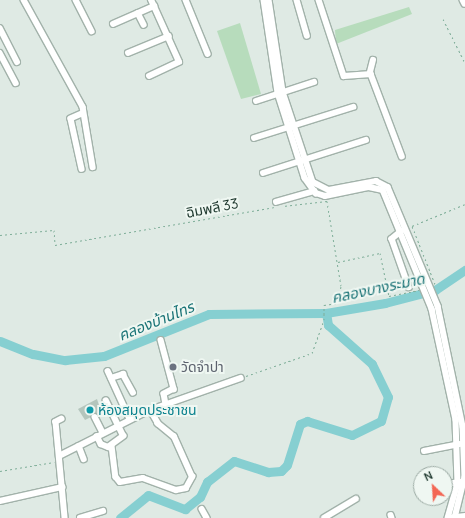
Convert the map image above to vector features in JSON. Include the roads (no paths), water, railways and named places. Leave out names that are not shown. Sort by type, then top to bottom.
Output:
[{"type":"street","points":[[24,0],[83,108],[82,114],[93,167]]},
{"type":"street","points":[[76,0],[92,31]]},
{"type":"street","points":[[186,0],[208,54]]},
{"type":"street","points":[[264,0],[280,93],[302,161],[314,191]]},
{"type":"street","points":[[270,0],[280,93]]},
{"type":"street","points":[[297,0],[307,36]]},
{"type":"street","points":[[319,0],[344,76],[370,72]]},
{"type":"street","points":[[463,0],[465,4]]},
{"type":"street","points":[[113,24],[138,12],[152,3],[169,36],[179,64],[149,76]]},
{"type":"street","points":[[138,12],[144,25]]},
{"type":"street","points":[[0,28],[17,62]]},
{"type":"street","points":[[128,53],[169,36]]},
{"type":"street","points":[[0,53],[16,83]]},
{"type":"street","points":[[373,60],[370,72],[402,156]]},
{"type":"street","points":[[256,101],[314,82]]},
{"type":"street","points":[[254,138],[353,107]]},
{"type":"street","points":[[82,114],[70,119],[82,168]]},
{"type":"street","points":[[263,172],[366,140]]},
{"type":"street","points":[[302,161],[313,182],[320,188],[383,182],[388,187],[424,276],[438,306],[460,407],[465,482],[455,518]]},
{"type":"street","points":[[276,202],[314,191],[326,196],[378,187],[383,190],[432,309],[462,444],[458,483],[448,518],[465,516]]},
{"type":"street","points":[[406,230],[399,232],[392,239],[409,287]]},
{"type":"street","points":[[161,340],[174,389],[164,395],[166,404]]},
{"type":"street","points":[[108,371],[130,419]]},
{"type":"street","points":[[112,378],[123,374],[133,392]]},
{"type":"street","points":[[60,458],[97,436],[150,410],[241,378]]},
{"type":"street","points":[[97,436],[102,446],[112,446],[123,436],[106,401]]},
{"type":"street","points":[[112,446],[116,478],[120,482],[143,478],[176,490],[186,488],[192,477],[174,437],[158,424],[150,410]]},
{"type":"street","points":[[95,417],[103,433]]},
{"type":"street","points":[[62,419],[56,422],[66,518]]},
{"type":"street","points":[[424,451],[462,444]]},
{"type":"street","points":[[79,446],[84,460]]},
{"type":"street","points":[[453,483],[465,482]]},
{"type":"street","points":[[0,501],[62,487]]},
{"type":"street","points":[[324,518],[356,499]]},
{"type":"street","points":[[202,509],[207,518]]},
{"type":"street","points":[[80,518],[103,511]]},
{"type":"waterway","name":"คลองบ้านไทร","points":[[0,341],[33,354],[65,360],[104,356],[209,314],[326,313],[385,303],[435,290],[465,270]]},
{"type":"waterway","name":"คลองบางระมาด","points":[[120,518],[148,495],[185,509],[200,497],[207,482],[234,461],[268,472],[281,471],[287,465],[300,424],[307,421],[352,435],[381,421],[388,397],[372,364],[328,325],[326,313]]},
{"type":"place","name":"วัดจำปา","points":[[173,367]]},
{"type":"place","name":"ห้องสมุดประชาชน","points":[[90,410]]}]
